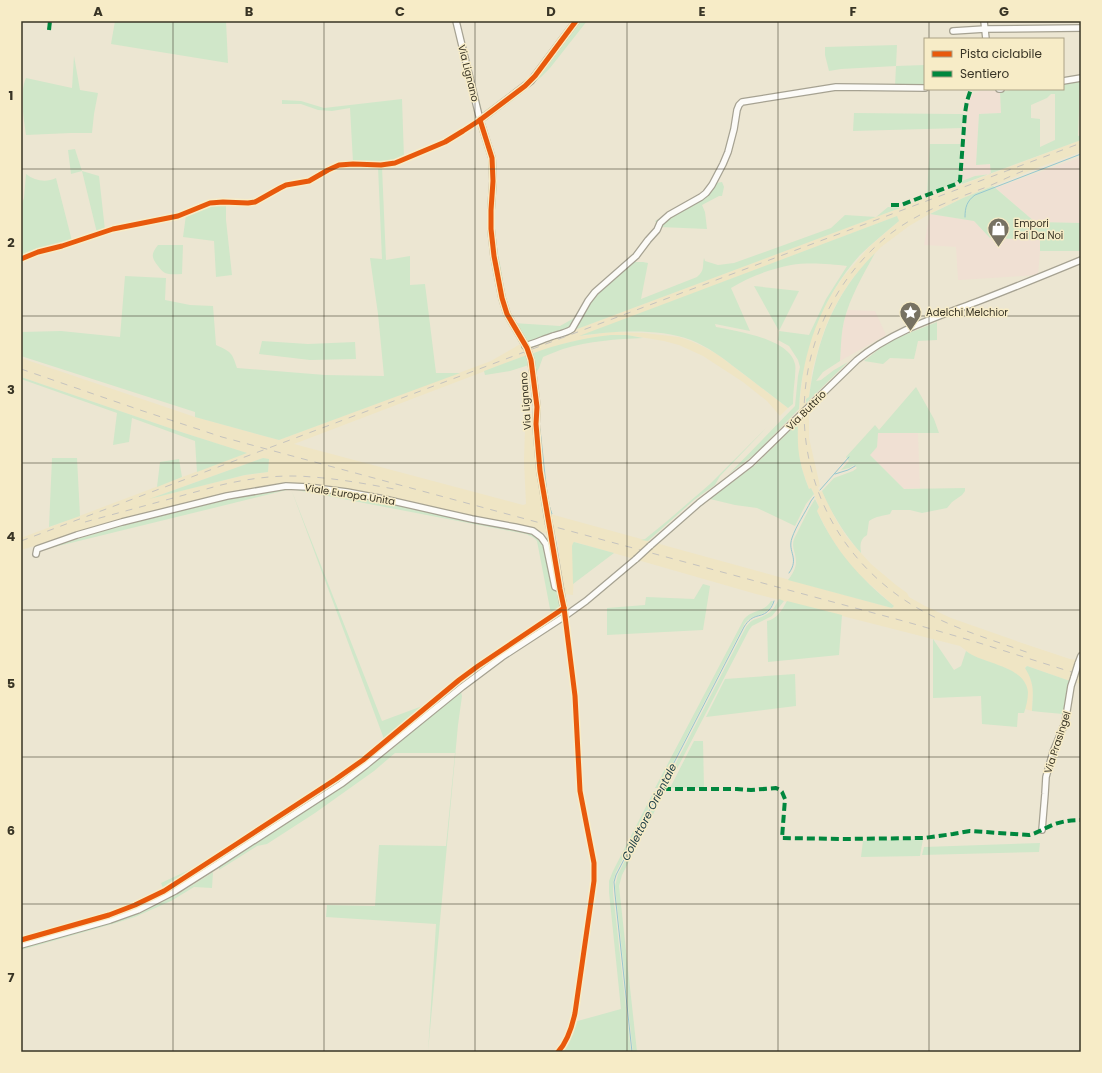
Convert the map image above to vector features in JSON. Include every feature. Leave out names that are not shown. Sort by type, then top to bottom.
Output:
[{"type":"street","name":"Via Lignano","points":[[456,21],[480,120],[492,158],[493,181],[491,229],[503,306],[528,351],[531,360],[537,407],[536,424],[540,471],[565,616]]},
{"type":"street","points":[[480,120],[531,81],[576,21]]},
{"type":"street","points":[[984,21],[986,38]]},
{"type":"street","points":[[953,31],[985,29],[1081,28]]},
{"type":"street","points":[[1064,81],[1081,78]]},
{"type":"street","points":[[525,346],[569,332],[588,301],[636,256],[657,230],[660,223],[669,215],[706,193],[723,164],[732,140],[737,110],[742,102],[830,88],[924,88]]},
{"type":"street","name":"Via Buttrio","points":[[21,945],[110,920],[138,910],[175,891],[341,784],[468,682],[502,657],[586,601],[699,503],[751,463],[864,354],[884,341],[901,332],[1081,260]]},
{"type":"street","name":"Viale Europa Unita","points":[[36,554],[38,549],[77,535],[122,522],[227,496],[286,486],[308,486],[376,498],[472,519],[515,526],[532,531],[541,537],[546,544],[555,587],[560,589]]},
{"type":"street","name":"Via Prasingel","points":[[1042,830],[1046,777],[1053,752],[1065,723],[1071,686],[1081,656]]},
{"type":"shaded area","points":[[980,91],[1000,91],[1001,113],[979,114],[976,165],[991,164],[991,174],[975,176],[962,181],[967,106],[970,97]]},
{"type":"shaded area","points":[[1081,140],[1081,152],[963,198],[933,212],[909,226],[881,247],[852,279],[834,308],[826,325],[812,371],[809,397],[806,399],[806,415],[809,412],[809,438],[820,486],[818,488],[820,492],[822,491],[835,518],[846,536],[871,564],[907,593],[909,597],[925,606],[951,618],[1070,659],[1077,660],[1076,664],[1081,665],[1081,684],[1077,683],[1078,679],[1072,677],[1070,681],[1027,666],[1025,667],[1032,683],[1032,711],[1025,709],[1027,699],[1026,685],[1018,675],[1008,669],[973,656],[960,646],[756,594],[575,542],[573,595],[564,594],[557,536],[504,522],[374,495],[310,484],[290,483],[237,490],[142,514],[21,550],[21,538],[246,453],[21,377],[21,358],[195,417],[279,440],[491,361],[522,343],[529,347]],"holes":[[[897,216],[899,221],[869,247],[844,276],[819,317],[804,365],[797,444],[803,472],[809,489],[812,489],[819,507],[817,511],[830,536],[845,559],[856,572],[893,605],[892,608],[543,512],[533,426],[528,424],[525,429],[524,461],[526,504],[523,505],[294,444],[527,355],[570,342],[611,335],[634,336],[664,341],[679,345],[703,356],[743,382],[767,401],[780,416],[788,408],[717,354],[691,341],[679,337],[644,333],[611,332],[581,336]],[[263,458],[269,460],[268,472],[246,475],[154,497]]]},
{"type":"shaded area","points":[[1081,157],[1081,223],[1035,222],[996,188]]},
{"type":"shaded area","points":[[930,214],[974,221],[990,238],[1040,240],[1038,275],[958,280],[956,247],[924,245]]},
{"type":"shaded area","points":[[848,310],[875,311],[886,335],[840,361],[844,320]]},
{"type":"shaded area","points":[[878,433],[918,433],[920,488],[904,489],[870,455],[877,447]]},
{"type":"green space","points":[[115,21],[226,21],[228,63],[111,44]]},
{"type":"green space","points":[[579,21],[587,21],[550,68],[520,95],[484,122],[495,160],[497,185],[494,201],[494,241],[496,242],[503,280],[501,281],[503,294],[498,293],[490,255],[491,163],[479,125],[476,125],[443,145],[396,165],[396,161],[380,164],[353,162],[350,108],[332,111],[318,110],[301,104],[282,104],[282,100],[301,101],[324,108],[402,99],[404,158],[441,142],[476,120],[475,90],[483,112],[525,84],[560,47]]},
{"type":"green space","points":[[897,45],[896,66],[829,71],[825,55],[825,47]]},
{"type":"green space","points":[[74,56],[80,90],[98,93],[92,133],[26,135],[22,99],[26,78],[72,88]]},
{"type":"green space","points":[[924,65],[924,87],[895,86],[896,66]]},
{"type":"green space","points":[[1080,80],[1078,136],[1081,135],[1081,140],[991,173],[990,164],[976,165],[979,114],[1001,113],[1000,91],[1064,90],[1064,83]],"holes":[[[1051,94],[1055,94],[1055,140],[1040,147],[1040,119],[1031,118],[1031,105],[1047,98]]]},
{"type":"green space","points":[[854,113],[963,114],[962,128],[853,131]]},
{"type":"green space","points":[[930,144],[960,144],[960,180],[927,194]]},
{"type":"green space","points":[[75,149],[82,171],[71,174],[68,150]]},
{"type":"green space","points":[[378,167],[382,167],[386,260],[410,256],[410,285],[425,284],[436,373],[460,373],[279,440],[195,417],[195,412],[21,356],[21,332],[61,331],[120,337],[125,276],[166,278],[165,300],[190,305],[213,306],[216,345],[230,353],[237,368],[325,375],[384,376],[378,314],[370,258],[382,259]]},
{"type":"green space","points":[[82,171],[99,176],[105,230],[97,233]]},
{"type":"green space","points":[[26,174],[41,180],[52,180],[56,178],[72,241],[21,257],[21,206],[24,198]]},
{"type":"green space","points":[[988,174],[962,184],[962,181],[975,176]]},
{"type":"green space","points":[[722,182],[724,187],[722,196],[719,196],[702,205],[705,212],[707,229],[660,227],[655,221],[669,213],[670,216],[716,183]]},
{"type":"green space","points":[[993,186],[1035,222],[1081,223],[1081,251],[1040,251],[1040,240],[990,238],[974,221],[930,214],[963,198]]},
{"type":"green space","points":[[215,203],[226,203],[226,220],[232,275],[216,277],[214,241],[183,237],[186,215]]},
{"type":"green space","points":[[888,207],[900,208],[876,217]]},
{"type":"green space","points":[[845,215],[876,217],[529,347],[513,323],[560,326],[576,317],[592,297],[632,262],[648,263],[641,299],[697,277],[700,275],[702,270],[704,258],[705,261],[718,265],[734,263],[831,228]]},
{"type":"green space","points":[[897,216],[899,221],[860,255],[846,272],[834,289],[824,308],[809,346],[804,367],[799,409],[755,454],[729,474],[795,406],[800,367],[798,360],[789,346],[778,340],[779,331],[809,335],[826,299],[847,266],[798,264],[752,277],[731,288],[750,331],[715,324],[716,327],[749,334],[773,342],[784,348],[791,355],[795,364],[795,370],[793,404],[788,408],[721,357],[691,340],[678,336],[650,332],[621,332],[579,336]]},
{"type":"green space","points":[[158,245],[183,245],[182,274],[167,274],[160,268],[153,256]]},
{"type":"green space","points":[[875,253],[857,286],[844,321],[840,361],[823,372],[816,381],[821,380],[848,362],[806,403],[806,399],[809,397],[812,376],[822,337],[829,319],[848,285]]},
{"type":"green space","points":[[754,286],[799,291],[779,331]]},
{"type":"green space","points":[[937,322],[937,340],[918,341],[914,359],[890,358],[883,364],[864,361],[889,341]]},
{"type":"green space","points":[[611,335],[627,335],[643,338],[603,341],[563,349],[543,357],[536,373],[531,354],[570,342]]},
{"type":"green space","points":[[262,341],[308,344],[355,342],[356,359],[310,360],[259,354]]},
{"type":"green space","points":[[527,355],[529,365],[510,371],[485,375],[484,371]]},
{"type":"green space","points":[[21,377],[247,453],[197,472],[195,441],[132,418],[129,442],[113,445],[117,413],[21,379]]},
{"type":"green space","points":[[916,387],[934,419],[939,433],[878,433],[877,447],[870,455],[904,489],[965,488],[965,491],[947,508],[922,513],[910,510],[892,510],[890,514],[877,517],[869,521],[867,535],[861,542],[861,553],[839,524],[822,491],[834,478],[857,468],[854,465],[841,470],[849,461],[846,457],[875,425],[879,430]]},
{"type":"green space","points":[[798,423],[798,449],[801,464],[809,489],[811,488],[814,494],[806,504],[795,526],[757,508],[710,499],[755,465]]},
{"type":"green space","points":[[767,427],[720,476],[715,485],[694,500],[648,541],[641,540],[645,539],[666,522],[710,484]]},
{"type":"green space","points":[[52,458],[77,458],[80,516],[49,527]]},
{"type":"green space","points":[[263,458],[269,459],[268,472],[245,475],[149,499]]},
{"type":"green space","points":[[179,459],[182,477],[157,487],[160,462]]},
{"type":"green space","points":[[291,489],[318,490],[514,528],[533,534],[542,542],[546,549],[552,588],[559,593],[561,607],[551,614],[537,541],[526,534]]},
{"type":"green space","points":[[291,489],[382,721],[425,705],[475,665],[384,739]]},
{"type":"green space","points":[[291,489],[42,550],[113,528],[237,497]]},
{"type":"green space","points":[[815,499],[819,507],[817,511],[824,526],[840,551],[859,574],[894,606],[892,608],[788,580],[794,571],[796,564],[793,545],[794,539]]},
{"type":"green space","points":[[574,542],[614,553],[573,584],[572,546]]},
{"type":"green space","points":[[703,584],[710,586],[703,630],[607,635],[607,608],[645,605],[646,597],[694,599]]},
{"type":"green space","points":[[779,599],[784,601],[772,616],[752,626],[749,630],[667,788],[663,788],[746,627],[753,620],[764,616],[771,611]]},
{"type":"green space","points":[[771,601],[773,601],[769,609],[762,614],[751,618],[745,623],[660,788],[655,788],[744,619],[766,607]]},
{"type":"green space","points":[[787,601],[842,615],[839,655],[768,662],[767,621],[774,618],[781,611]]},
{"type":"green space","points":[[933,639],[954,670],[961,666],[966,651],[1020,676],[1025,683],[1028,695],[1024,713],[1018,713],[1017,727],[982,724],[981,696],[933,698]]},
{"type":"green space","points":[[1027,666],[1070,681],[1063,714],[1032,711],[1033,689],[1025,668]]},
{"type":"green space","points":[[795,674],[796,706],[706,717],[725,679]]},
{"type":"green space","points":[[459,692],[461,692],[462,696],[458,725],[428,1052],[436,924],[326,917],[327,905],[375,906],[379,845],[446,846],[455,753],[395,753],[374,771],[315,813],[267,844],[257,846],[219,870],[219,867],[344,785],[391,750]]},
{"type":"green space","points":[[694,741],[703,741],[704,788],[670,788]]},
{"type":"green space","points":[[654,791],[658,791],[616,872],[613,882],[631,1052],[560,1052],[571,1032],[574,1022],[621,1009],[609,881]]},
{"type":"green space","points":[[661,791],[665,791],[622,875],[619,886],[637,1052],[633,1052],[615,886],[618,874]]},
{"type":"green space","points":[[923,839],[920,856],[861,857],[863,841]]},
{"type":"green space","points":[[1040,843],[1039,852],[922,855],[924,847]]},
{"type":"green space","points":[[202,864],[163,888],[161,883]]},
{"type":"green space","points":[[213,872],[212,888],[194,887],[171,901],[135,917],[21,950],[21,948],[100,925],[147,909],[181,892]]},
{"type":"waterway","name":"Collettore Orientale","points":[[965,217],[967,204],[975,195],[1081,154]]},
{"type":"waterway","points":[[540,429],[547,494],[552,514],[550,514]]},
{"type":"waterway","name":"Collettore Orientale","points":[[820,490],[849,457]]},
{"type":"waterway","points":[[835,474],[855,466]]},
{"type":"waterway","name":"Collettore Orientale","points":[[789,573],[793,563],[791,547],[792,538],[798,524],[814,497]]},
{"type":"waterway","points":[[549,545],[553,565]]},
{"type":"waterway","points":[[558,592],[561,608]]},
{"type":"waterway","name":"Collettore Orientale","points":[[632,1052],[615,894],[614,882],[616,875],[744,627],[747,622],[754,617],[766,613],[771,608],[774,601]]},
{"type":"waterway","points":[[401,733],[492,660],[559,616],[561,612]]},
{"type":"railway","points":[[21,541],[1081,143]]},
{"type":"railway","points":[[1023,171],[945,203],[896,229],[885,238],[849,276],[824,320],[809,367],[804,416],[810,465],[827,512],[854,554],[892,591],[924,612],[959,628],[1032,654]]},
{"type":"railway","points":[[21,369],[222,437],[907,622],[1081,675]]},
{"type":"railway","points":[[85,522],[221,485],[266,477],[301,476],[353,482],[394,489]]},
{"type":"marked path","points":[[49,30],[50,21]]},
{"type":"marked path","points":[[891,205],[901,205],[956,184],[960,181],[965,113],[971,90]]},
{"type":"marked path","points":[[663,789],[751,790],[776,788],[782,792],[785,799],[782,838],[924,838],[970,831],[1029,835],[1058,823],[1081,820]]},
{"type":"cycle path","points":[[21,259],[38,252],[62,246],[113,229],[178,216],[210,203],[255,202],[286,185],[309,181],[339,165],[381,165],[395,163],[445,142],[480,120],[525,86],[535,76],[576,21]]},
{"type":"cycle path","points":[[480,120],[492,158],[493,181],[491,229],[494,256],[502,298],[507,314],[527,348],[531,360],[537,407],[536,424],[540,471],[564,608],[575,696],[580,791],[594,863],[594,881],[575,1013],[569,1034],[558,1052]]},
{"type":"cycle path","points":[[21,940],[109,915],[135,905],[164,891],[363,760],[459,680],[564,608]]},
{"type":"place","name":"Empori Fai Da Noi","points":[[999,248]]},
{"type":"place","name":"Adelchi Melchior","points":[[910,332]]}]
